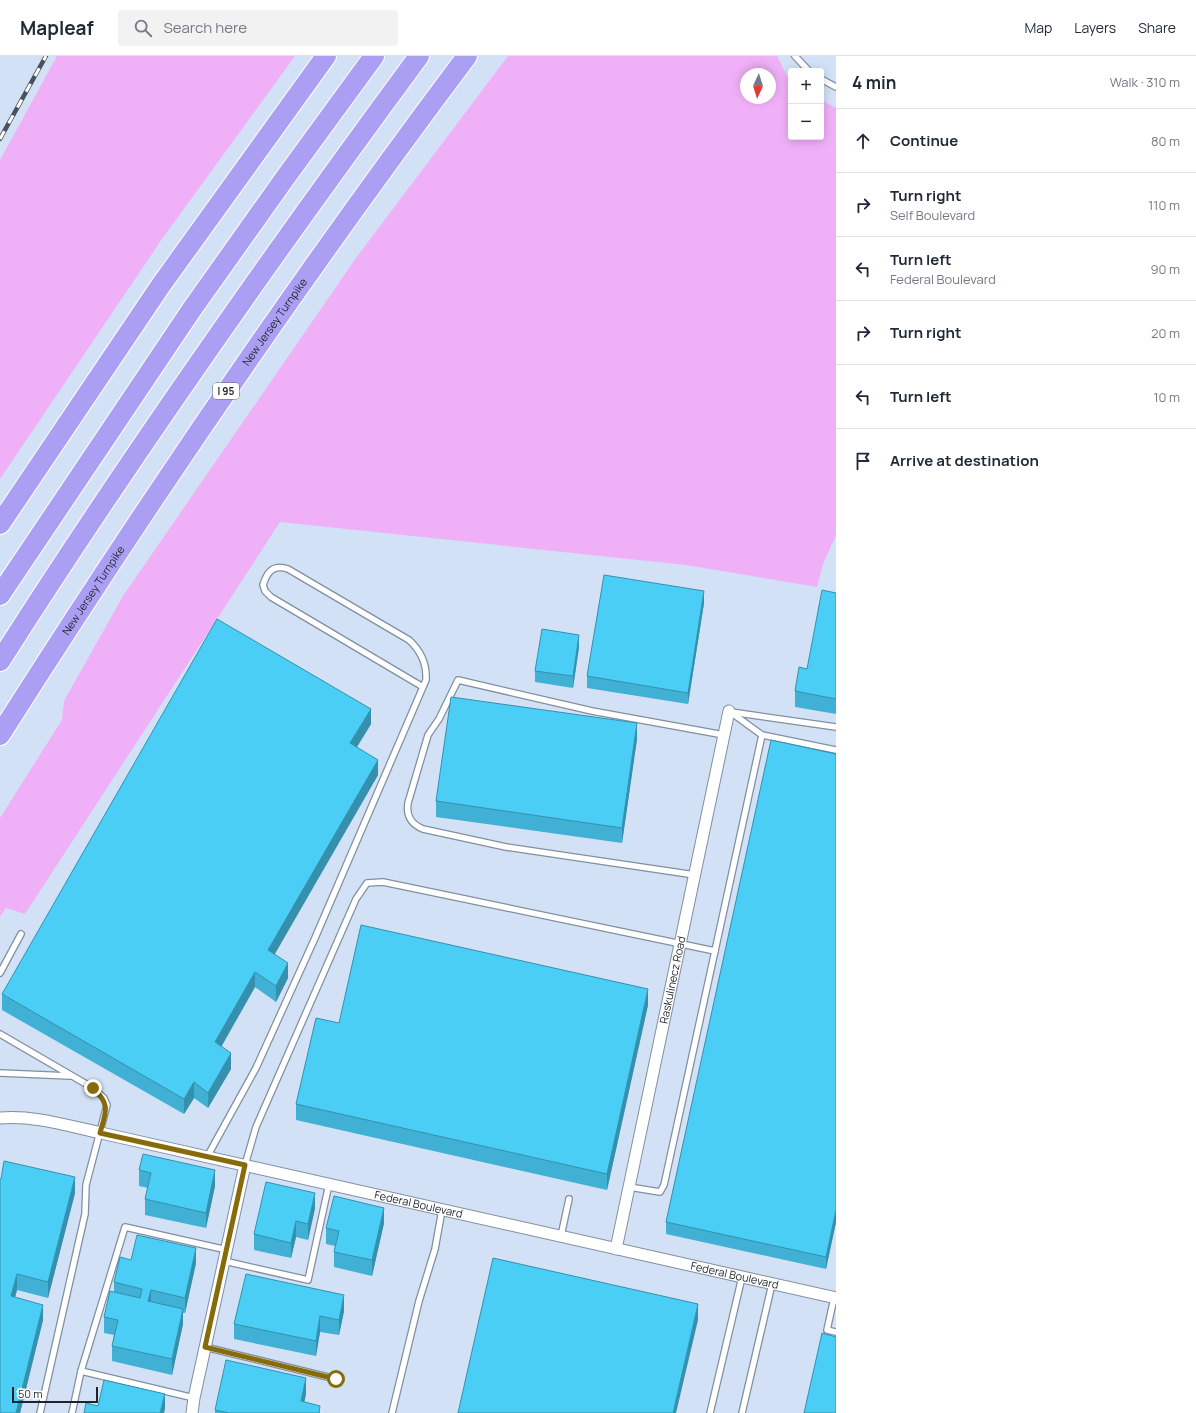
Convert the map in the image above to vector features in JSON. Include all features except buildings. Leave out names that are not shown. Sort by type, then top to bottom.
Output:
[{"type":"highway","points":[[0,524],[160,285],[326,56]]},
{"type":"highway","points":[[0,595],[192,309],[374,56]]},
{"type":"highway","points":[[0,661],[134,458],[223,327],[313,200],[419,56]]},
{"type":"highway","name":"New Jersey Turnpike","points":[[0,736],[67,630],[250,356],[349,217],[467,56]]},
{"type":"street","name":"Raskulinecz Road","points":[[616,1249],[729,711]]},
{"type":"street","name":"Federal Boulevard","points":[[0,1118],[22,1118],[44,1121],[100,1133],[835,1298]]},
{"type":"street","points":[[192,1413],[245,1165]]},
{"type":"lane","points":[[795,56],[807,68]]},
{"type":"lane","points":[[824,81],[836,87]]},
{"type":"lane","points":[[207,1157],[262,1054],[315,938],[423,687],[426,680],[426,670],[423,658],[417,648],[409,640],[288,569],[276,566],[271,569],[263,586],[270,597],[423,687]]},
{"type":"lane","points":[[695,875],[506,847],[423,829],[412,823],[409,818],[407,811],[408,803],[428,735],[439,719],[458,680],[592,711],[724,735]]},
{"type":"lane","points":[[729,711],[836,727]]},
{"type":"lane","points":[[729,711],[762,735],[836,750]]},
{"type":"lane","points":[[629,1187],[660,1192],[664,1185],[762,735]]},
{"type":"lane","points":[[245,1165],[256,1127],[356,899],[367,883],[391,883],[715,951]]},
{"type":"lane","points":[[0,973],[21,934]]},
{"type":"lane","points":[[0,1034],[93,1088],[104,1098],[107,1105],[86,1185],[85,1214],[40,1413]]},
{"type":"lane","points":[[0,1073],[73,1076]]},
{"type":"lane","points":[[72,1413],[81,1371],[125,1226],[308,1280],[329,1184]]},
{"type":"lane","points":[[561,1236],[569,1199]]},
{"type":"lane","points":[[392,1413],[419,1301],[435,1249],[442,1210]]},
{"type":"lane","points":[[710,1413],[742,1277]]},
{"type":"lane","points":[[742,1413],[772,1284]]},
{"type":"lane","points":[[835,1298],[827,1330],[836,1332]]},
{"type":"lane","points":[[205,1347],[336,1379]]},
{"type":"lane","points":[[81,1371],[194,1398]]},
{"type":"shaded area","points":[[57,56],[295,56],[162,239],[0,479],[0,160]]},
{"type":"shaded area","points":[[508,56],[777,56],[788,78],[788,140],[824,140],[824,102],[836,108],[836,535],[823,564],[817,587],[686,565],[280,522],[25,914],[6,908],[0,917],[0,818],[62,720],[64,701],[123,596],[356,258]]},
{"type":"railway","points":[[0,139],[46,56]]},
{"type":"route","points":[[93,1088],[104,1098],[107,1105],[100,1133],[245,1165],[205,1347],[336,1379]]}]
